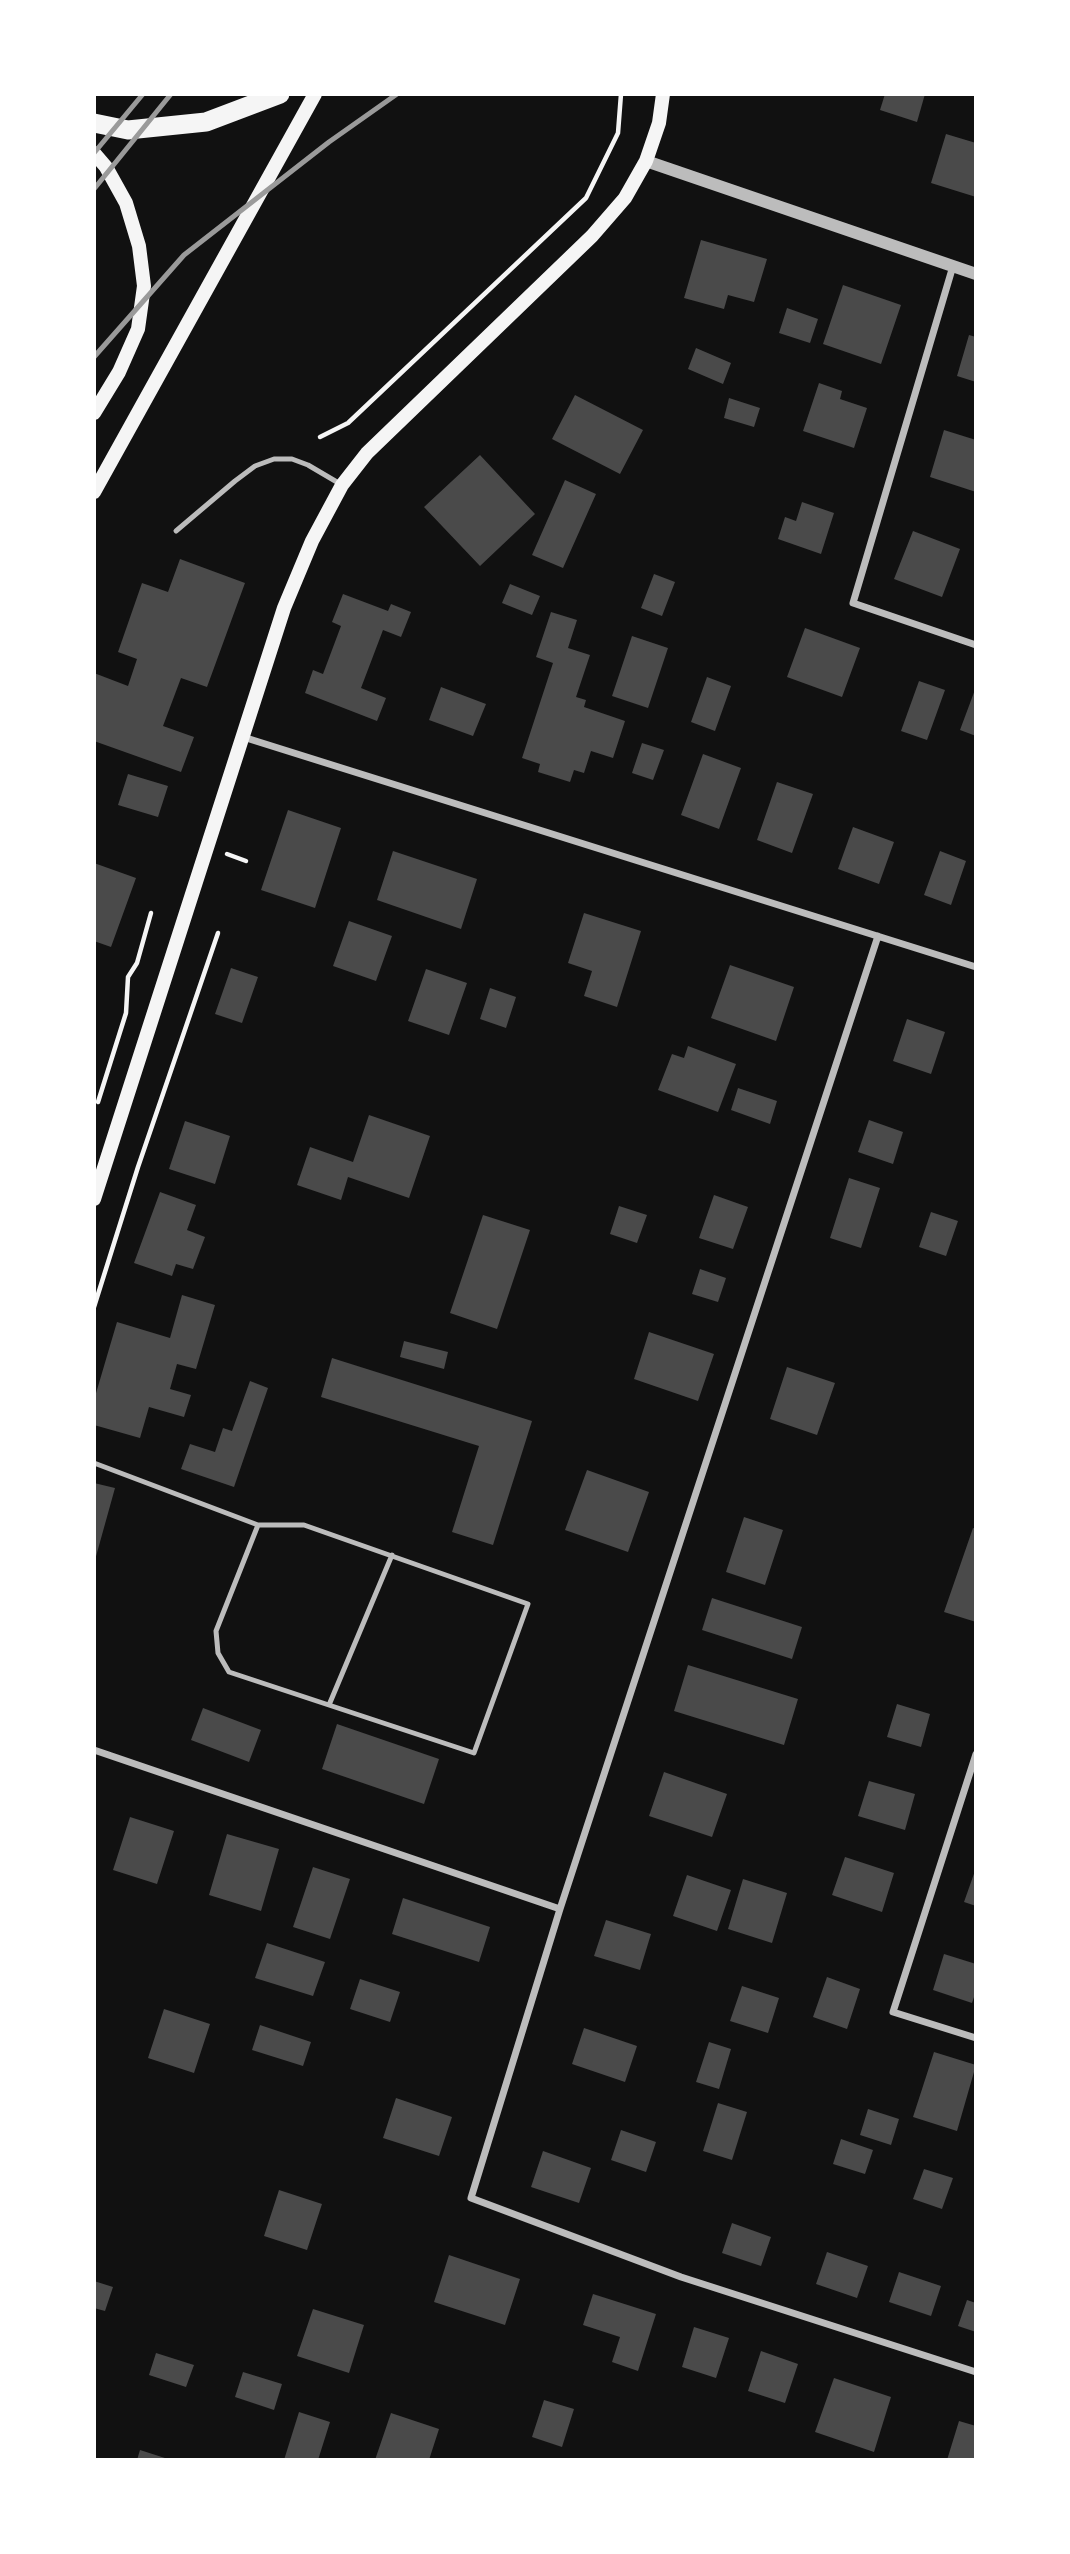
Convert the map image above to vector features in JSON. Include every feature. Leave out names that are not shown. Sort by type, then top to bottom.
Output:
[{"type":"highway","points":[[94,123],[128,130],[206,122],[280,94]]},
{"type":"main road","points":[[94,492],[315,94]]},
{"type":"main road","points":[[94,1199],[284,608],[312,541],[342,485],[367,453],[592,236],[625,198],[646,161],[659,123],[663,94]]},
{"type":"main road","points":[[94,153],[106,167],[126,202],[139,246],[144,286],[138,329],[118,372],[94,413]]},
{"type":"street","points":[[646,161],[975,274]]},
{"type":"street","points":[[953,266],[853,603],[975,645]]},
{"type":"street","points":[[243,737],[975,967]]},
{"type":"street","points":[[878,936],[561,1909],[471,2198],[681,2277],[975,2372]]},
{"type":"street","points":[[94,1750],[561,1909]]},
{"type":"street","points":[[975,1754],[893,2012],[975,2038]]},
{"type":"lane","points":[[176,531],[255,466],[274,459],[292,459],[342,485]]},
{"type":"lane","points":[[94,1463],[258,1525],[304,1525],[528,1604],[474,1753],[229,1672],[218,1653],[216,1631],[258,1525]]},
{"type":"lane","points":[[329,1705],[391,1555]]},
{"type":"path","points":[[320,437],[348,423],[586,198],[618,133],[621,94]]},
{"type":"path","points":[[94,1114],[126,1013],[128,977],[137,963],[151,913]]},
{"type":"path","points":[[94,1307],[138,1167],[218,933]]},
{"type":"building","points":[[885,94],[925,94],[917,122],[880,110]]},
{"type":"building","points":[[946,134],[976,143],[976,197],[931,183]]},
{"type":"building","points":[[701,240],[767,259],[754,302],[728,295],[724,309],[684,298]]},
{"type":"building","points":[[843,285],[901,305],[881,364],[823,344]]},
{"type":"building","points":[[787,308],[818,319],[810,343],[779,333]]},
{"type":"building","points":[[969,335],[976,337],[976,382],[957,376]]},
{"type":"building","points":[[696,348],[731,363],[723,384],[688,369]]},
{"type":"building","points":[[819,383],[842,391],[840,399],[867,408],[854,448],[803,431]]},
{"type":"building","points":[[575,395],[643,430],[620,474],[552,439]]},
{"type":"building","points":[[729,398],[760,408],[754,427],[724,418]]},
{"type":"building","points":[[944,430],[976,440],[976,492],[930,477]]},
{"type":"building","points":[[480,455],[535,514],[480,566],[424,507]]},
{"type":"building","points":[[565,480],[596,494],[563,568],[532,555]]},
{"type":"building","points":[[802,502],[834,513],[821,554],[778,539],[785,517],[796,521]]},
{"type":"building","points":[[913,531],[960,549],[942,597],[894,579]]},
{"type":"building","points":[[180,559],[245,583],[207,687],[181,678],[163,726],[194,737],[181,772],[94,741],[94,673],[128,686],[137,659],[118,652],[142,583],[168,592]]},
{"type":"building","points":[[654,574],[675,582],[662,616],[641,608]]},
{"type":"building","points":[[510,584],[540,596],[532,615],[502,603]]},
{"type":"building","points":[[343,594],[388,611],[391,604],[411,612],[401,637],[383,630],[361,688],[386,698],[377,721],[305,693],[313,670],[323,674],[341,626],[332,622]]},
{"type":"building","points":[[551,612],[577,620],[568,648],[590,655],[576,697],[586,700],[584,707],[625,721],[613,758],[591,751],[584,773],[574,770],[570,782],[538,772],[540,764],[522,758],[553,663],[536,657]]},
{"type":"building","points":[[805,628],[860,648],[842,697],[787,677]]},
{"type":"building","points":[[632,636],[668,648],[648,708],[612,696]]},
{"type":"building","points":[[707,677],[731,686],[715,731],[691,722]]},
{"type":"building","points":[[919,681],[945,690],[927,740],[901,731]]},
{"type":"building","points":[[441,687],[486,704],[473,736],[429,720]]},
{"type":"building","points":[[976,687],[976,736],[960,730]]},
{"type":"building","points":[[642,743],[664,750],[653,780],[632,773]]},
{"type":"building","points":[[703,754],[741,768],[719,829],[681,815]]},
{"type":"building","points":[[128,774],[168,786],[158,817],[118,805]]},
{"type":"building","points":[[777,782],[813,794],[792,853],[757,840]]},
{"type":"building","points":[[288,810],[341,828],[315,908],[261,890]]},
{"type":"building","points":[[853,827],[894,842],[879,884],[838,869]]},
{"type":"building","points":[[393,851],[477,879],[461,929],[377,900]]},
{"type":"building","points":[[940,851],[966,861],[951,905],[924,895]]},
{"type":"building","points":[[94,863],[136,878],[111,947],[94,941]]},
{"type":"building","points":[[584,913],[641,931],[617,1007],[584,996],[592,971],[568,963]]},
{"type":"building","points":[[349,921],[392,936],[376,981],[333,966]]},
{"type":"building","points":[[730,965],[794,987],[776,1041],[711,1018]]},
{"type":"building","points":[[231,968],[258,977],[242,1023],[215,1014]]},
{"type":"building","points":[[426,969],[467,983],[449,1035],[408,1021]]},
{"type":"building","points":[[490,988],[516,997],[506,1028],[480,1019]]},
{"type":"building","points":[[907,1019],[945,1032],[931,1074],[893,1061]]},
{"type":"building","points":[[688,1046],[736,1064],[718,1112],[658,1090],[672,1054],[684,1058]]},
{"type":"building","points":[[738,1088],[777,1101],[770,1124],[731,1110]]},
{"type":"building","points":[[369,1115],[430,1136],[409,1198],[348,1177],[341,1200],[297,1185],[310,1147],[353,1162]]},
{"type":"building","points":[[869,1120],[903,1132],[893,1164],[858,1152]]},
{"type":"building","points":[[185,1121],[230,1136],[215,1184],[169,1169]]},
{"type":"building","points":[[849,1178],[880,1188],[861,1248],[830,1238]]},
{"type":"building","points":[[160,1192],[196,1205],[187,1230],[205,1237],[193,1269],[176,1264],[172,1276],[134,1263]]},
{"type":"building","points":[[714,1195],[748,1207],[733,1249],[699,1238]]},
{"type":"building","points":[[619,1206],[647,1215],[637,1243],[610,1234]]},
{"type":"building","points":[[931,1212],[958,1221],[946,1256],[919,1247]]},
{"type":"building","points":[[483,1215],[530,1230],[497,1329],[450,1313]]},
{"type":"building","points":[[700,1269],[726,1278],[718,1302],[692,1294]]},
{"type":"building","points":[[182,1295],[215,1305],[196,1369],[177,1364],[170,1389],[191,1395],[184,1417],[149,1407],[140,1438],[94,1425],[94,1400],[117,1322],[170,1338]]},
{"type":"building","points":[[649,1332],[714,1354],[698,1401],[634,1379]]},
{"type":"building","points":[[404,1341],[448,1352],[444,1369],[400,1357]]},
{"type":"building","points":[[332,1358],[532,1421],[493,1545],[452,1532],[479,1446],[321,1397]]},
{"type":"building","points":[[787,1367],[835,1383],[817,1435],[770,1419]]},
{"type":"building","points":[[250,1381],[268,1388],[234,1487],[181,1469],[190,1444],[215,1452],[223,1428],[232,1431]]},
{"type":"building","points":[[587,1470],[649,1492],[628,1552],[565,1530]]},
{"type":"building","points":[[94,1483],[115,1488],[95,1560],[94,1560]]},
{"type":"building","points":[[744,1517],[783,1530],[765,1585],[726,1572]]},
{"type":"building","points":[[973,1528],[976,1529],[976,1622],[944,1612]]},
{"type":"building","points":[[712,1598],[802,1627],[792,1659],[702,1630]]},
{"type":"building","points":[[688,1665],[798,1699],[784,1745],[674,1711]]},
{"type":"building","points":[[897,1704],[930,1714],[921,1747],[887,1737]]},
{"type":"building","points":[[203,1708],[261,1730],[249,1762],[191,1740]]},
{"type":"building","points":[[337,1724],[439,1759],[424,1804],[322,1769]]},
{"type":"building","points":[[664,1772],[727,1794],[712,1837],[649,1816]]},
{"type":"building","points":[[869,1781],[915,1794],[905,1830],[858,1816]]},
{"type":"building","points":[[130,1817],[174,1831],[157,1884],[113,1870]]},
{"type":"building","points":[[227,1834],[279,1849],[261,1911],[209,1895]]},
{"type":"building","points":[[845,1857],[894,1873],[882,1912],[832,1895]]},
{"type":"building","points":[[313,1867],[350,1879],[330,1939],[293,1927]]},
{"type":"building","points":[[976,1868],[976,1906],[964,1902]]},
{"type":"building","points":[[687,1875],[731,1890],[717,1931],[673,1916]]},
{"type":"building","points":[[743,1879],[787,1893],[772,1943],[728,1929]]},
{"type":"building","points":[[403,1898],[490,1927],[479,1962],[392,1934]]},
{"type":"building","points":[[606,1920],[651,1934],[640,1970],[594,1956]]},
{"type":"building","points":[[267,1943],[325,1962],[313,1996],[255,1978]]},
{"type":"building","points":[[944,1954],[976,1964],[976,1991],[972,2003],[933,1990]]},
{"type":"building","points":[[827,1977],[860,1989],[847,2029],[813,2017]]},
{"type":"building","points":[[360,1979],[400,1992],[390,2022],[350,2009]]},
{"type":"building","points":[[742,1986],[779,1998],[768,2033],[730,2021]]},
{"type":"building","points":[[164,2009],[210,2024],[194,2073],[148,2058]]},
{"type":"building","points":[[260,2025],[311,2042],[303,2066],[252,2050]]},
{"type":"building","points":[[584,2028],[637,2046],[625,2082],[572,2064]]},
{"type":"building","points":[[709,2042],[731,2049],[719,2089],[696,2082]]},
{"type":"building","points":[[934,2052],[976,2065],[957,2131],[913,2117]]},
{"type":"building","points":[[396,2098],[452,2117],[439,2156],[383,2138]]},
{"type":"building","points":[[718,2103],[747,2112],[732,2160],[703,2151]]},
{"type":"building","points":[[868,2109],[899,2119],[891,2145],[860,2135]]},
{"type":"building","points":[[621,2130],[656,2142],[646,2172],[611,2160]]},
{"type":"building","points":[[841,2139],[873,2150],[865,2174],[833,2164]]},
{"type":"building","points":[[543,2151],[591,2168],[579,2203],[531,2187]]},
{"type":"building","points":[[924,2169],[953,2178],[942,2209],[913,2199]]},
{"type":"building","points":[[279,2190],[322,2204],[307,2250],[264,2236]]},
{"type":"building","points":[[732,2223],[771,2237],[761,2266],[722,2253]]},
{"type":"building","points":[[827,2252],[868,2266],[857,2298],[816,2284]]},
{"type":"building","points":[[449,2255],[520,2279],[505,2325],[434,2302]]},
{"type":"building","points":[[899,2272],[941,2286],[931,2316],[889,2302]]},
{"type":"building","points":[[94,2281],[113,2287],[105,2311],[94,2308]]},
{"type":"building","points":[[593,2294],[656,2314],[638,2371],[612,2362],[620,2337],[583,2325]]},
{"type":"building","points":[[967,2300],[976,2303],[976,2332],[958,2326]]},
{"type":"building","points":[[313,2309],[364,2325],[349,2373],[297,2356]]},
{"type":"building","points":[[694,2327],[729,2338],[716,2378],[682,2367]]},
{"type":"building","points":[[761,2351],[798,2364],[785,2403],[748,2391]]},
{"type":"building","points":[[156,2353],[194,2365],[186,2387],[149,2375]]},
{"type":"building","points":[[243,2372],[282,2384],[274,2410],[235,2397]]},
{"type":"building","points":[[834,2378],[891,2397],[874,2452],[815,2432]]},
{"type":"building","points":[[544,2400],[574,2409],[562,2447],[532,2437]]},
{"type":"building","points":[[299,2412],[330,2422],[318,2460],[284,2460]]},
{"type":"building","points":[[391,2413],[439,2429],[429,2460],[375,2460]]},
{"type":"building","points":[[959,2421],[976,2426],[976,2460],[947,2460]]},
{"type":"building","points":[[140,2450],[168,2459],[137,2460]]},
{"type":"railway","points":[[94,153],[143,94]]},
{"type":"railway","points":[[94,189],[171,94]]},
{"type":"railway","points":[[94,357],[184,255],[329,142],[397,94]]}]
